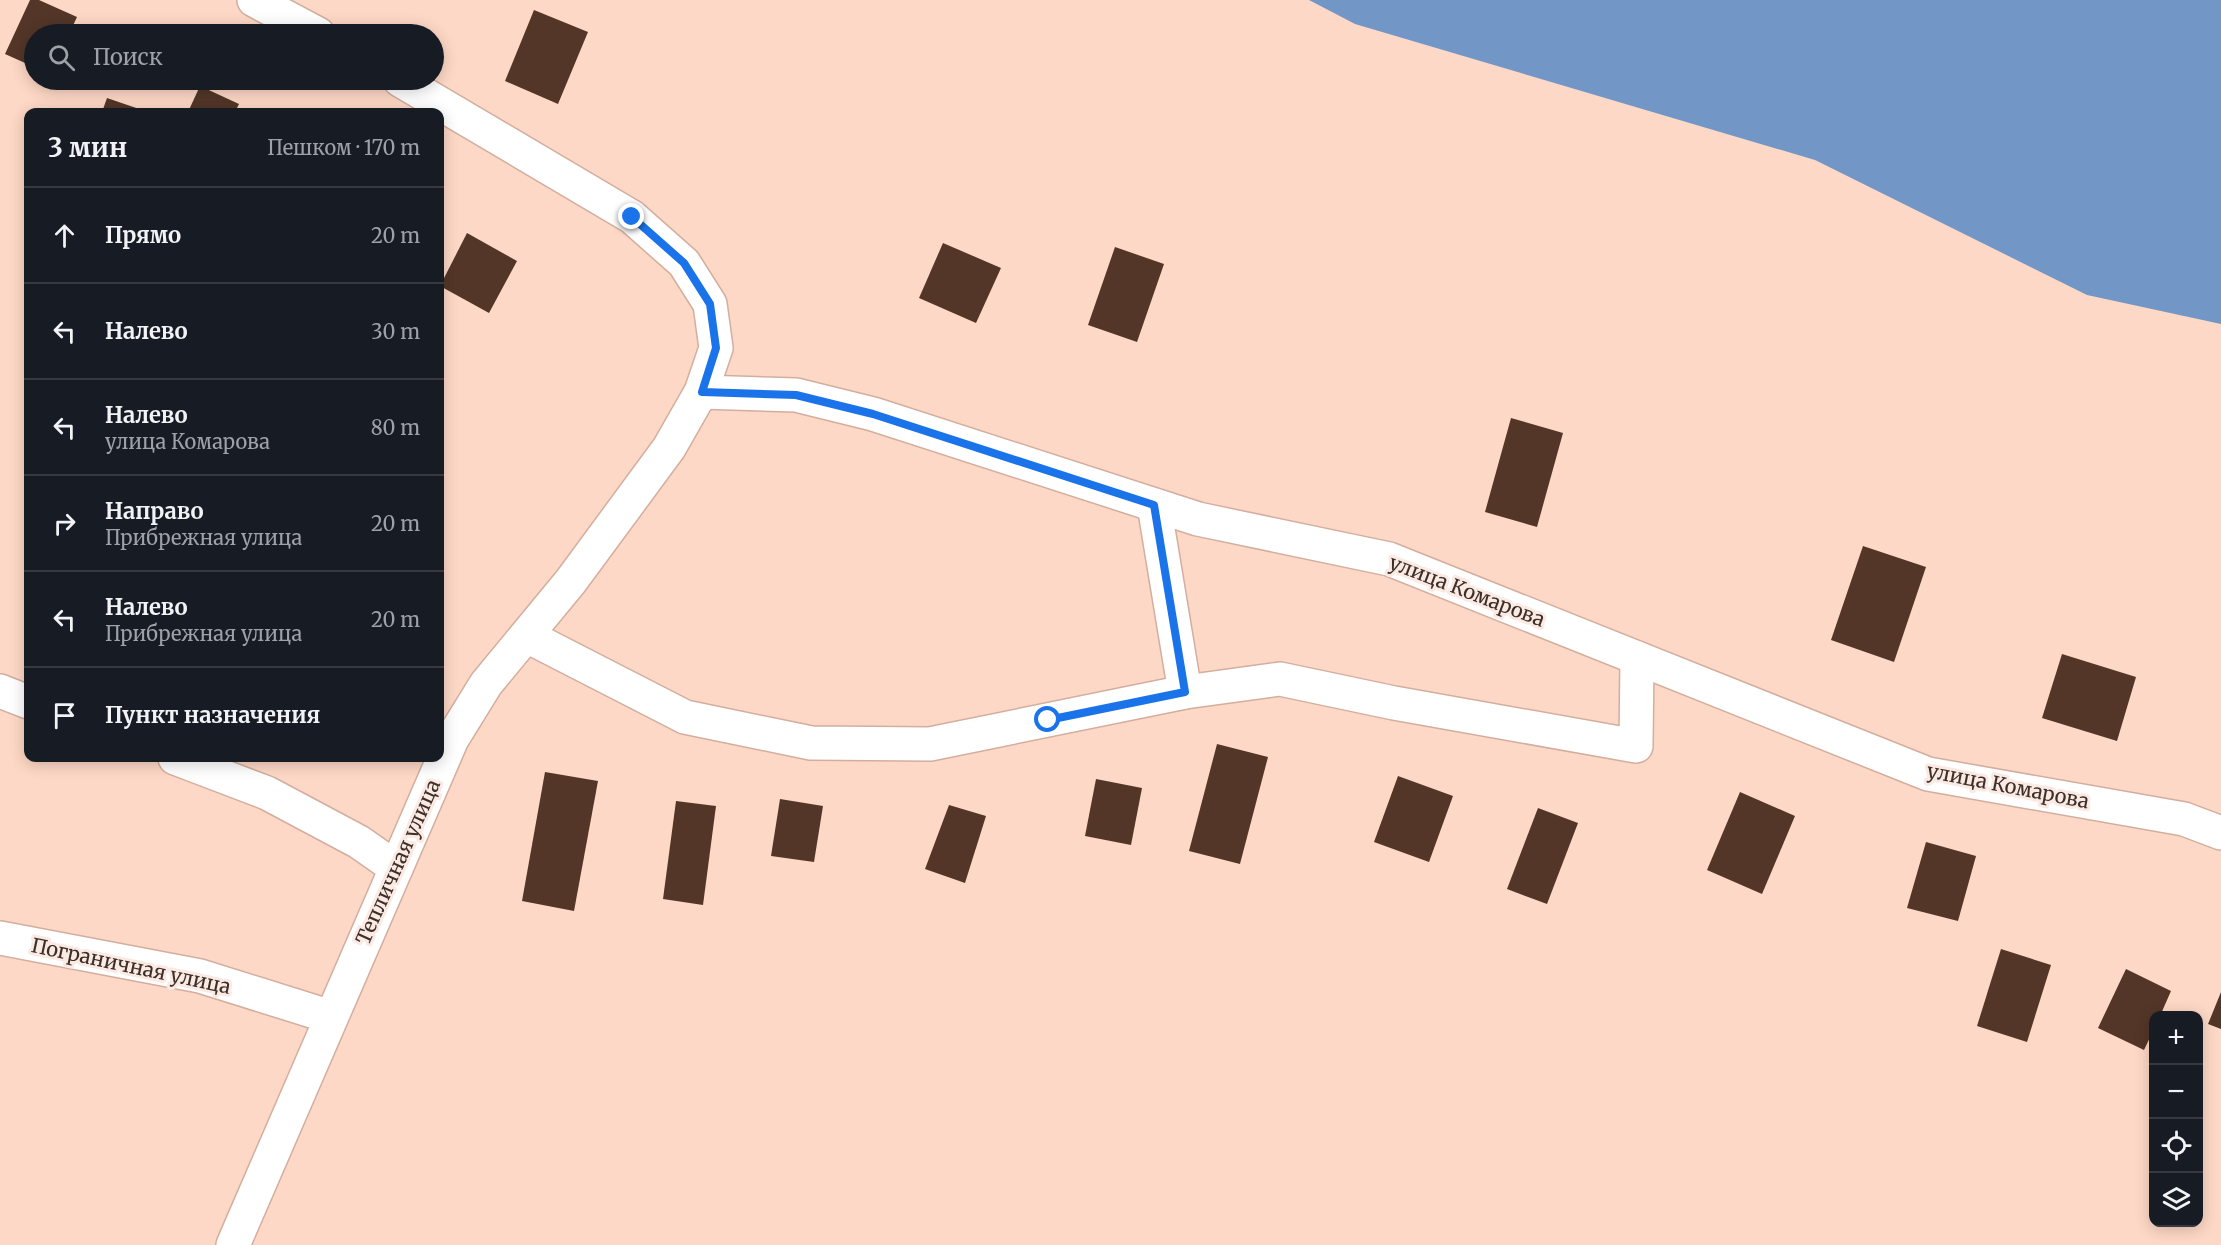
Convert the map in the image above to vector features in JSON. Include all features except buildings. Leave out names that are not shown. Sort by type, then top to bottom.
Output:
[{"type":"street","points":[[254,0],[299,24]]},
{"type":"street","name":"Тепличная улица","points":[[417,90],[632,217],[684,263],[710,304],[716,348],[702,392],[669,447],[571,581],[486,684],[452,739],[444,757]]},
{"type":"street","name":"улица Комарова","points":[[702,392],[796,395],[873,414],[1198,519],[1389,559],[1928,774],[2184,819],[2221,833]]},
{"type":"street","points":[[1154,505],[1185,692]]},
{"type":"street","points":[[527,636],[685,717],[811,743],[930,744],[1185,692],[1280,678],[1394,703],[1636,746],[1637,658]]},
{"type":"street","points":[[0,691],[24,700]]},
{"type":"street","points":[[186,762],[267,793],[359,842],[396,868]]},
{"type":"street","name":"Тепличная улица","points":[[233,1245],[442,762]]},
{"type":"street","name":"Пограничная улица","points":[[0,938],[200,976],[331,1017]]},
{"type":"water","points":[[1309,0],[2221,0],[2221,324],[2087,295],[1815,160],[1355,24]]},
{"type":"route","points":[[632,217],[684,263],[710,304],[716,348],[702,392],[796,395],[873,414],[1154,505],[1185,692],[1048,720]]}]
